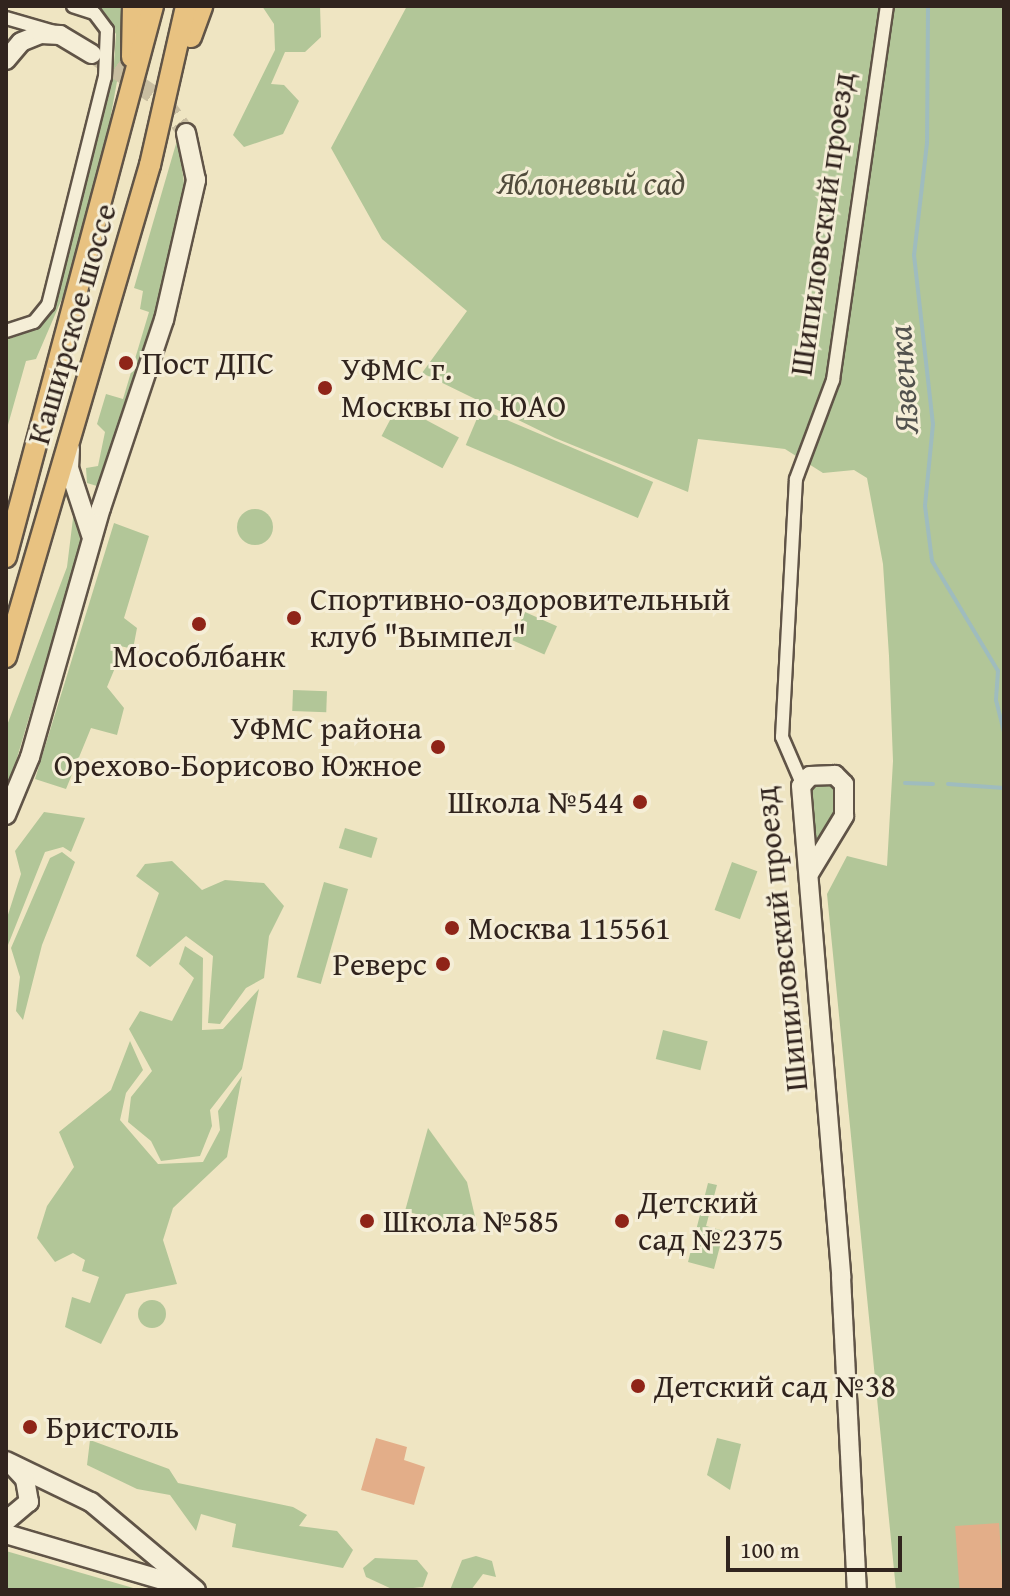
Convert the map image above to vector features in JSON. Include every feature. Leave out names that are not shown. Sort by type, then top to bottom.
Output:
[{"type":"main road","points":[[131,93],[133,6]]},
{"type":"main road","name":"Каширское шоссе","points":[[6,557],[153,6]]},
{"type":"main road","name":"Каширское шоссе","points":[[6,657],[165,100],[186,6]]},
{"type":"main road","points":[[165,100],[202,6]]},
{"type":"main road","points":[[6,60],[34,35],[68,39],[92,54]]},
{"type":"main road","points":[[6,815],[30,757],[90,546],[161,329],[190,211],[196,169],[186,133]]},
{"type":"main road","points":[[73,428],[69,468],[90,520],[90,546]]},
{"type":"main road","points":[[801,781],[835,775],[844,784],[841,827],[810,872]]},
{"type":"main road","name":"Шипиловский проезд","points":[[801,781],[810,872],[857,1590]]},
{"type":"main road","points":[[6,1461],[29,1491],[23,1512],[6,1521]]},
{"type":"main road","points":[[6,1461],[91,1502],[196,1590],[6,1534]]},
{"type":"street","points":[[6,331],[34,322],[48,305],[105,77],[107,30],[94,13],[73,6]]},
{"type":"street","name":"Шипиловский проезд","points":[[801,781],[782,737],[796,479],[833,380],[887,6]]},
{"type":"street","points":[[6,18],[41,23],[68,39]]},
{"type":"green space","points":[[98,6],[124,6],[123,48],[105,148],[64,294],[36,359],[26,361],[6,432],[6,340],[39,328],[55,308],[113,78],[116,34]]},
{"type":"green space","points":[[262,6],[320,6],[321,37],[305,52],[285,52],[271,84],[284,85],[299,101],[283,134],[244,147],[233,135],[275,50],[274,24]]},
{"type":"green space","name":"Яблоневый сад","points":[[407,6],[1004,6],[1004,1590],[896,1590],[827,894],[847,856],[887,866],[893,761],[889,656],[883,564],[867,478],[854,470],[823,473],[785,449],[698,439],[688,492],[555,438],[422,373],[467,311],[382,239],[331,148]]},
{"type":"green space","points":[[178,137],[185,191],[154,321],[97,486],[87,483],[86,468],[98,466],[105,432],[97,424],[106,394],[123,399],[149,312],[140,309],[143,291],[134,288]]},
{"type":"green space","points":[[398,405],[459,437],[442,468],[382,436]]},
{"type":"green space","points":[[481,409],[653,482],[638,518],[466,445]]},
{"type":"green space","points":[[75,502],[82,539],[6,795],[6,728],[67,567]]},
{"type":"green space","points":[[255,509],[268,514],[273,527],[268,540],[255,545],[242,540],[237,527],[242,514]]},
{"type":"green space","points":[[114,523],[149,536],[124,618],[137,628],[133,649],[116,645],[113,653],[120,656],[107,687],[124,708],[117,735],[91,728],[66,789],[35,779]]},
{"type":"green space","points":[[525,612],[557,626],[544,655],[512,640]]},
{"type":"green space","points":[[293,690],[327,691],[326,712],[292,711]]},
{"type":"green space","points":[[835,775],[846,807],[810,872],[804,778]]},
{"type":"green space","points":[[44,812],[85,818],[71,852],[63,847],[45,852],[6,950],[6,921],[21,874],[15,851]]},
{"type":"green space","points":[[345,828],[378,838],[371,858],[339,848]]},
{"type":"green space","points":[[62,852],[75,862],[42,945],[23,1020],[16,1011],[20,977],[11,948],[50,858]]},
{"type":"green space","points":[[172,861],[202,890],[225,880],[264,883],[284,906],[269,936],[264,978],[246,988],[220,1024],[208,1023],[213,956],[186,936],[150,967],[136,956],[159,893],[136,876],[145,864]]},
{"type":"green space","points":[[732,862],[757,871],[740,919],[715,910]]},
{"type":"green space","points":[[324,882],[348,889],[321,984],[297,977]]},
{"type":"green space","points":[[185,946],[203,958],[202,1030],[223,1029],[259,989],[242,1069],[210,1110],[212,1126],[200,1156],[161,1161],[151,1141],[128,1122],[131,1097],[152,1071],[129,1029],[140,1011],[172,1021],[194,978],[179,964]]},
{"type":"green space","points":[[663,1030],[708,1041],[700,1070],[656,1059]]},
{"type":"green space","points":[[130,1041],[143,1070],[126,1093],[120,1120],[158,1164],[203,1162],[220,1130],[218,1111],[242,1076],[227,1157],[173,1208],[163,1240],[177,1284],[126,1294],[101,1344],[65,1327],[72,1297],[90,1303],[99,1277],[82,1271],[85,1260],[73,1253],[55,1262],[37,1238],[47,1206],[74,1167],[59,1132],[111,1090]]},
{"type":"green space","points":[[428,1128],[467,1182],[478,1230],[405,1211]]},
{"type":"green space","points":[[708,1183],[717,1185],[706,1226],[724,1231],[714,1269],[688,1262]]},
{"type":"green space","points":[[152,1300],[162,1304],[166,1314],[162,1324],[152,1328],[142,1324],[138,1314],[142,1304]]},
{"type":"green space","points":[[717,1438],[741,1444],[730,1490],[707,1475]]},
{"type":"green space","points":[[90,1440],[169,1469],[178,1483],[293,1507],[307,1515],[299,1526],[337,1531],[353,1550],[343,1568],[232,1547],[236,1524],[201,1514],[196,1531],[170,1495],[137,1489],[87,1465]]},
{"type":"green space","points":[[6,1551],[140,1590],[6,1590]]},
{"type":"green space","points":[[476,1556],[492,1561],[496,1577],[483,1574],[471,1590],[450,1590],[462,1560]]},
{"type":"green space","points":[[375,1558],[417,1560],[428,1573],[423,1587],[394,1590],[366,1577],[363,1568]]},
{"type":"building","points":[[376,1438],[407,1447],[404,1460],[425,1467],[414,1505],[361,1490]]},
{"type":"building","points":[[999,1523],[1004,1590],[960,1590],[955,1526]]},
{"type":"waterway","name":"Язвенка","points":[[928,6],[927,143],[914,255],[933,424],[925,506],[932,561],[998,671],[996,700],[1004,731]]},
{"type":"waterway","name":"Язвенка","points":[[1004,746],[1004,767]]},
{"type":"waterway","points":[[905,783],[933,784]]},
{"type":"waterway","points":[[948,784],[1004,788]]},
{"type":"tunnel","points":[[92,54],[163,101],[186,133]]},
{"type":"place","name":"Пост ДПС","points":[[126,363]]},
{"type":"place","name":"УФМС г. Москвы по ЮАО","points":[[325,388]]},
{"type":"place","name":"Спортивно-оздоровительный клуб \"Вымпел\"","points":[[294,618]]},
{"type":"place","name":"Мособлбанк","points":[[199,624]]},
{"type":"place","name":"УФМС района Орехово-Борисово Южное","points":[[438,747]]},
{"type":"place","name":"Школа №544","points":[[640,802]]},
{"type":"place","name":"Москва 115561","points":[[452,928]]},
{"type":"place","name":"Реверс","points":[[443,964]]},
{"type":"place","name":"Школа №585","points":[[367,1221]]},
{"type":"place","name":"Детский сад №2375","points":[[622,1221]]},
{"type":"place","name":"Детский сад №38","points":[[638,1386]]},
{"type":"place","name":"Бристоль","points":[[30,1427]]}]
